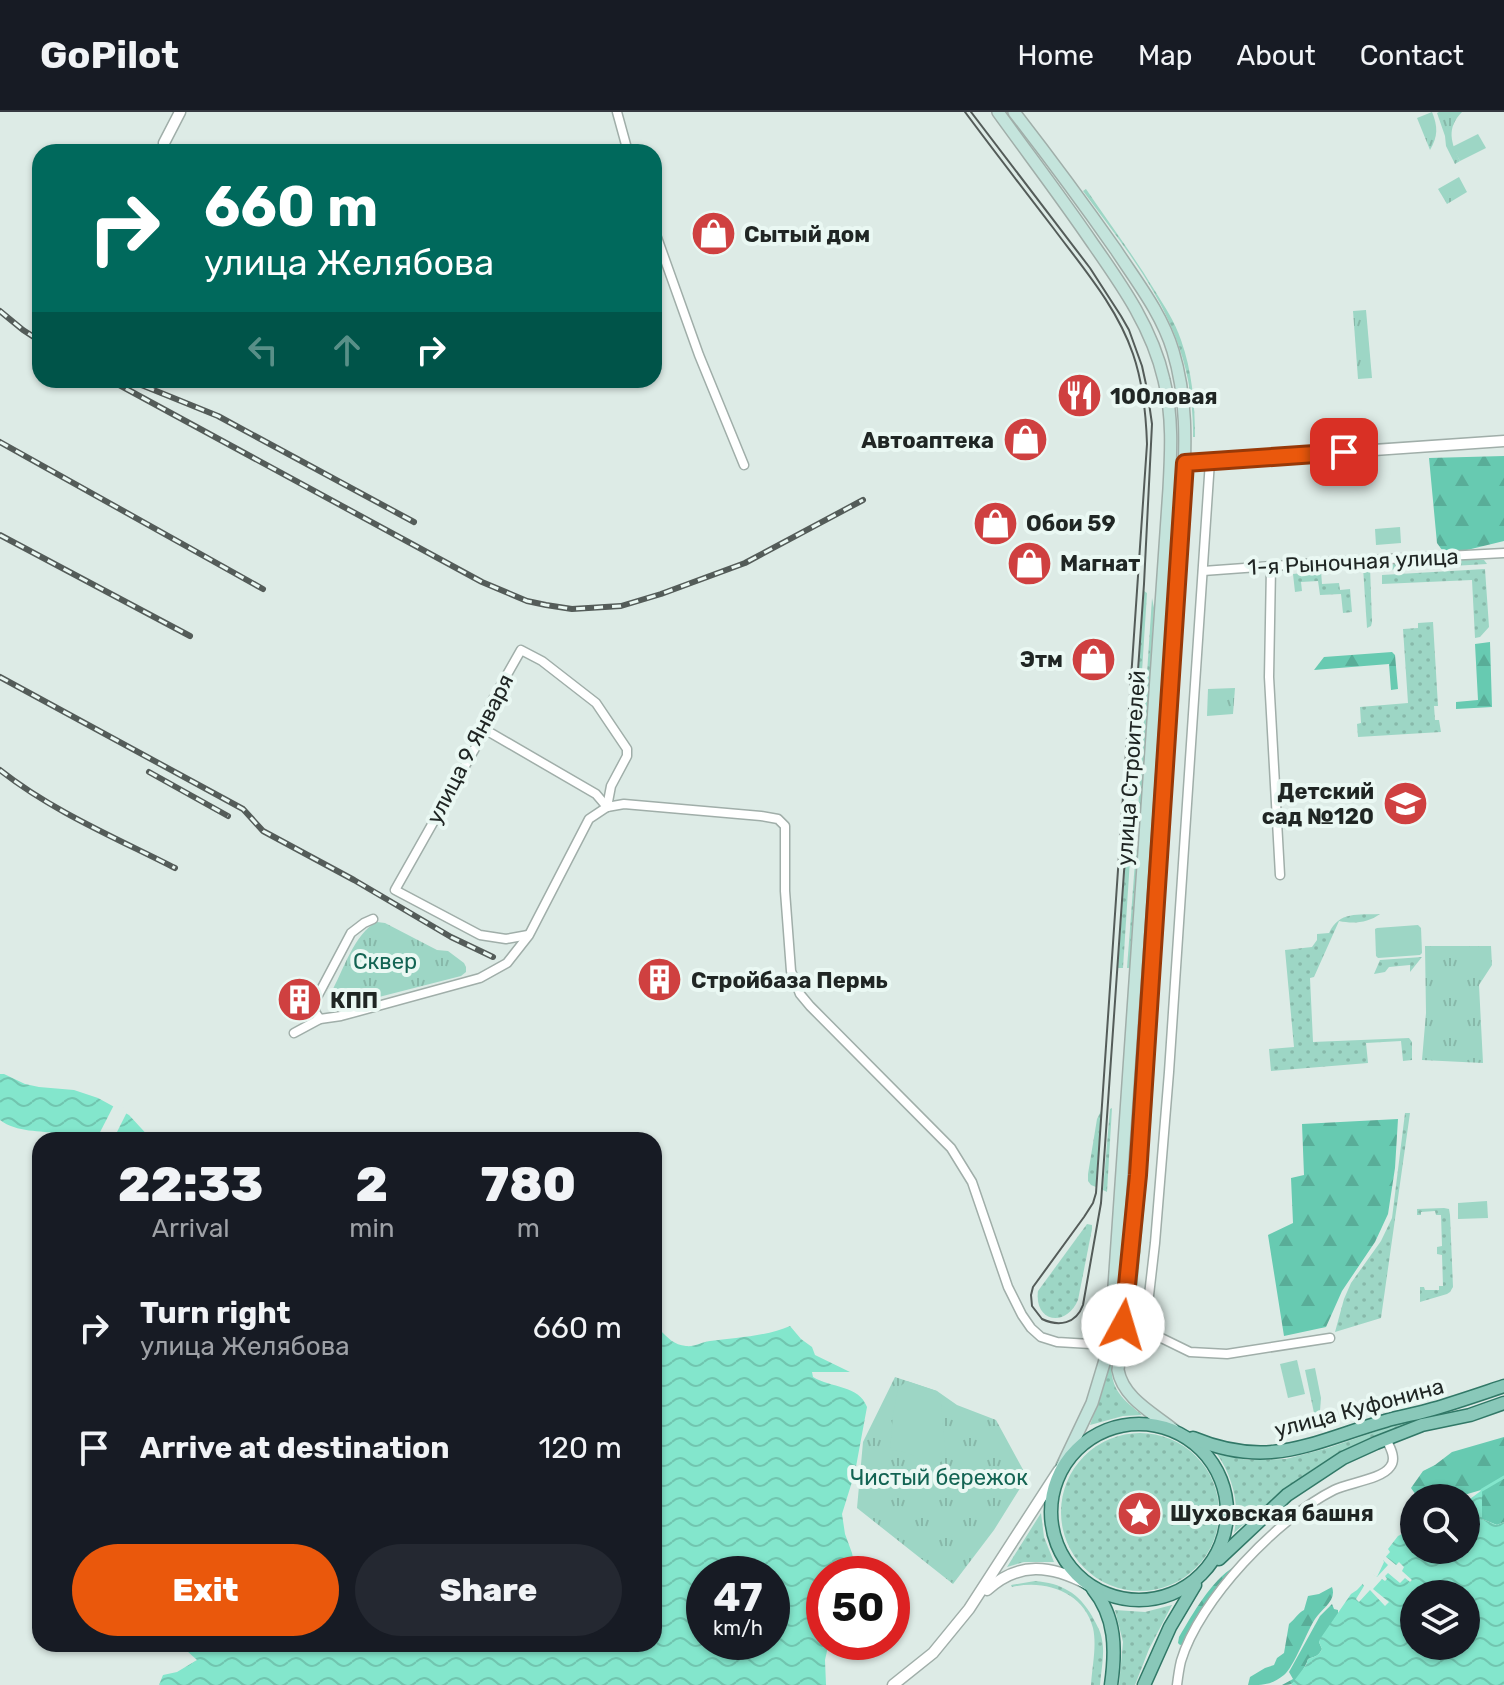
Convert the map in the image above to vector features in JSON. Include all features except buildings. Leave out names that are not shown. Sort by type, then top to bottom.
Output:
[{"type":"main road","name":"улица Строителей","points":[[998,112],[1127,293],[1149,333],[1165,381],[1170,411],[1170,467],[1113,1301],[1105,1360],[1092,1403],[1060,1468]]},
{"type":"main road","name":"улица Строителей","points":[[1014,112],[1075,191],[1139,284],[1172,349],[1185,409],[1185,463],[1138,1175],[1118,1370],[1124,1386],[1136,1399],[1176,1431]]},
{"type":"main road","points":[[1170,467],[1185,463]]},
{"type":"main road","name":"улица Куфонина","points":[[1176,1431],[1206,1444],[1241,1452],[1289,1451],[1504,1386]]},
{"type":"main road","name":"улица Куфонина","points":[[1202,1574],[1296,1488],[1331,1464],[1422,1425],[1470,1415],[1504,1403]]},
{"type":"main road","points":[[1111,1685],[1115,1646],[1112,1628],[1100,1599],[1066,1560],[1051,1523],[1051,1500],[1060,1468],[1083,1446],[1114,1428],[1147,1425],[1176,1431],[1201,1450],[1212,1463],[1221,1482],[1227,1519],[1216,1556],[1170,1627],[1144,1685]]},
{"type":"main road","points":[[1087,1584],[1118,1597],[1140,1600],[1171,1594],[1187,1587],[1202,1574]]},
{"type":"street","points":[[164,143],[180,112]]},
{"type":"street","points":[[617,112],[626,144]]},
{"type":"street","points":[[662,251],[699,355],[744,465]]},
{"type":"street","points":[[1185,463],[1504,441]]},
{"type":"street","points":[[1145,1330],[1169,1072],[1210,461]]},
{"type":"street","name":"1-я Рыночная улица","points":[[1203,571],[1504,553]]},
{"type":"street","points":[[1271,567],[1269,677],[1280,875]]},
{"type":"street","name":"улица 9 Января","points":[[529,935],[506,939],[480,935],[395,890],[478,743],[492,701],[521,650],[542,661],[596,703],[628,752],[611,786],[607,807]]},
{"type":"street","points":[[484,729],[596,794],[607,807]]},
{"type":"street","points":[[294,1033],[320,1019],[480,978],[507,963],[529,935],[589,819],[607,807],[624,804],[778,819],[785,826],[789,957],[793,979],[800,994],[951,1148],[972,1182],[1008,1287],[1031,1328],[1051,1341],[1107,1345]]},
{"type":"street","points":[[320,1019],[315,1012],[315,1001],[347,938],[355,929],[373,919]]},
{"type":"street","points":[[1123,1325],[1145,1330],[1190,1352],[1227,1354],[1330,1338]]},
{"type":"street","points":[[1177,1685],[1187,1646],[1207,1609],[1226,1584],[1269,1536],[1300,1510],[1343,1485],[1389,1469],[1393,1456],[1386,1439]]},
{"type":"street","points":[[893,1685],[933,1653],[969,1609],[1060,1468]]},
{"type":"street","points":[[969,1609],[998,1581],[1022,1570],[1050,1570],[1087,1584]]},
{"type":"green space","points":[[1432,112],[1436,131],[1430,150],[1417,118]]},
{"type":"green space","points":[[1439,112],[1462,112],[1452,130],[1452,142],[1460,161],[1455,164],[1446,146]]},
{"type":"green space","points":[[1478,134],[1486,148],[1460,161],[1452,147]]},
{"type":"green space","points":[[1459,177],[1467,192],[1447,204],[1438,189]]},
{"type":"green space","points":[[1086,189],[1139,265],[1176,327],[1190,376],[1195,437],[1185,366],[1175,335],[1144,276],[1083,191]]},
{"type":"green space","points":[[1366,310],[1372,378],[1358,379],[1353,311]]},
{"type":"green space","points":[[1504,456],[1504,541],[1467,550],[1442,550],[1437,543],[1429,458]]},
{"type":"green space","points":[[1400,527],[1401,543],[1376,545],[1375,529]]},
{"type":"green space","points":[[1484,560],[1487,564],[1382,570],[1392,564]]},
{"type":"green space","points":[[1363,567],[1370,567],[1372,622],[1367,628]]},
{"type":"green space","points":[[1485,569],[1489,627],[1475,638],[1472,580],[1382,584],[1382,575]]},
{"type":"green space","points":[[1321,571],[1322,584],[1339,583],[1340,590],[1350,589],[1352,612],[1343,613],[1341,594],[1320,595],[1318,581],[1301,582],[1302,591],[1295,592],[1293,574]]},
{"type":"green space","points":[[1186,590],[1161,968],[1158,968],[1182,604]]},
{"type":"green space","points":[[1144,591],[1147,593],[1132,829],[1128,832]]},
{"type":"green space","points":[[1152,598],[1154,608],[1141,815],[1137,825]]},
{"type":"green space","points":[[1433,622],[1438,706],[1434,706],[1435,720],[1439,720],[1441,732],[1358,737],[1360,707],[1408,703],[1403,629],[1418,628],[1418,623]]},
{"type":"green space","points":[[1490,642],[1492,707],[1456,709],[1456,702],[1478,700],[1475,644]]},
{"type":"green space","points":[[1392,652],[1395,655],[1398,689],[1391,690],[1389,664],[1314,670],[1324,657]]},
{"type":"green space","points":[[1235,688],[1233,714],[1207,716],[1208,689]]},
{"type":"green space","points":[[1127,841],[1131,844],[1123,968],[1118,968]]},
{"type":"green space","points":[[1136,849],[1138,857],[1130,968],[1127,968]]},
{"type":"green space","points":[[1380,914],[1360,922],[1339,921],[1314,977],[1310,978],[1313,1042],[1409,1038],[1412,1042],[1412,1060],[1403,1061],[1401,1041],[1366,1043],[1368,1063],[1271,1071],[1269,1049],[1294,1047],[1285,950],[1312,947],[1317,934],[1329,933],[1338,921],[1344,918]]},
{"type":"green space","name":"Сквер","points":[[377,922],[385,923],[437,950],[448,951],[464,963],[466,972],[461,976],[331,1007],[331,993],[350,954],[362,934]]},
{"type":"green space","points":[[1418,925],[1421,928],[1420,955],[1376,956],[1375,929]]},
{"type":"green space","points":[[1425,946],[1491,946],[1492,965],[1479,985],[1483,1063],[1422,1060],[1426,1013]]},
{"type":"green space","points":[[1422,957],[1410,972],[1410,965],[1389,967],[1385,972],[1374,974],[1380,960]]},
{"type":"green space","points":[[1160,980],[1151,1126],[1148,1111]]},
{"type":"green space","points":[[1112,1108],[1107,1192],[1103,1190]]},
{"type":"green space","points":[[1101,1111],[1096,1187],[1088,1181],[1088,1174]]},
{"type":"green space","points":[[1405,1113],[1410,1113],[1381,1318],[1335,1332],[1351,1283],[1381,1241],[1392,1218]]},
{"type":"green space","points":[[1398,1119],[1388,1214],[1375,1242],[1342,1291],[1326,1327],[1284,1336],[1268,1235],[1293,1223],[1291,1178],[1304,1175],[1302,1124]]},
{"type":"green space","points":[[1148,1169],[1136,1302],[1133,1301],[1144,1182]]},
{"type":"green space","points":[[1487,1201],[1488,1218],[1458,1219],[1458,1203]]},
{"type":"green space","points":[[1417,1209],[1449,1209],[1450,1215],[1453,1287],[1447,1294],[1420,1302],[1420,1287],[1439,1290],[1439,1286],[1443,1286],[1442,1255],[1437,1254],[1437,1247],[1442,1246],[1441,1215],[1436,1215],[1435,1211],[1417,1215]]},
{"type":"green space","points":[[1087,1224],[1092,1225],[1092,1229],[1078,1300],[1066,1315],[1052,1318],[1041,1309],[1038,1291]]},
{"type":"green space","points":[[1117,1306],[1111,1362],[1114,1384],[1127,1402],[1142,1415],[1123,1416],[1090,1425],[1099,1399]]},
{"type":"green space","points":[[1297,1360],[1305,1394],[1288,1398],[1280,1364]]},
{"type":"green space","points":[[1315,1368],[1321,1398],[1320,1411],[1314,1413],[1305,1370]]},
{"type":"green space","name":"Чистый бережок","points":[[895,1377],[937,1391],[957,1405],[996,1420],[1027,1477],[994,1530],[953,1584],[857,1508],[863,1442]]},
{"type":"green space","points":[[907,1381],[937,1391],[941,1404],[946,1457],[933,1469],[924,1467],[910,1454],[890,1450],[898,1388]]},
{"type":"green space","points":[[1429,1413],[1431,1417],[1369,1439],[1318,1466],[1275,1497],[1234,1533],[1234,1492],[1217,1454],[1248,1460],[1286,1459]]},
{"type":"green space","points":[[1140,1433],[1170,1439],[1196,1456],[1213,1482],[1219,1512],[1213,1542],[1196,1568],[1170,1585],[1140,1591],[1110,1585],[1084,1568],[1067,1542],[1061,1512],[1067,1482],[1084,1456],[1110,1439]]},
{"type":"green space","points":[[1504,1437],[1504,1522],[1497,1525],[1482,1519],[1480,1484],[1414,1484],[1423,1471],[1452,1452]]},
{"type":"green space","points":[[1041,1513],[1044,1537],[1054,1562],[1024,1562],[1007,1567]]},
{"type":"green space","points":[[1235,1566],[1186,1644],[1180,1645],[1179,1637],[1203,1598]]},
{"type":"green space","points":[[1035,1581],[1068,1591],[1081,1601],[1092,1616],[1103,1645],[1100,1685],[1091,1685],[1095,1642],[1088,1616],[1081,1605],[1062,1591],[1037,1585],[1011,1585]]},
{"type":"green space","points":[[1332,1587],[1331,1600],[1315,1619],[1288,1671],[1271,1683],[1248,1685],[1250,1677],[1274,1665],[1284,1653],[1289,1624],[1304,1610],[1308,1596]]},
{"type":"green space","points":[[1332,1604],[1338,1614],[1319,1642],[1321,1651],[1308,1659],[1295,1682],[1282,1685],[1293,1679],[1289,1672],[1320,1616]]},
{"type":"green space","points":[[1172,1605],[1149,1649],[1135,1685],[1119,1685],[1123,1642],[1115,1610],[1145,1612]]},
{"type":"water","points":[[0,1074],[4,1074],[25,1084],[74,1090],[98,1098],[129,1115],[145,1132],[44,1132],[21,1129],[0,1120]]},
{"type":"water","points":[[790,1326],[812,1347],[815,1355],[850,1372],[812,1372],[813,1377],[851,1391],[867,1407],[855,1472],[842,1514],[853,1556],[806,1556],[806,1660],[825,1660],[826,1685],[159,1685],[163,1675],[177,1672],[197,1660],[188,1652],[662,1652],[662,1332],[672,1341],[689,1346]]},
{"type":"water","points":[[1482,1490],[1482,1519],[1497,1525],[1504,1522],[1504,1685],[1291,1685],[1308,1659],[1321,1651],[1320,1639],[1351,1594],[1372,1574],[1377,1577],[1383,1560],[1390,1552],[1388,1549],[1398,1536],[1400,1564],[1480,1564]]},
{"type":"pier","points":[[115,1103],[128,1110],[117,1132],[100,1132]]},
{"type":"pier","points":[[1385,1556],[1396,1565],[1399,1562],[1404,1567],[1402,1571],[1412,1580],[1405,1578],[1400,1583],[1388,1573],[1385,1576],[1387,1579],[1382,1579],[1373,1589],[1389,1602],[1385,1606],[1370,1590],[1359,1602],[1356,1599],[1364,1586],[1362,1583],[1372,1573],[1377,1577],[1388,1565],[1382,1559]]},
{"type":"waterway","points":[[1482,1490],[1504,1477]]},
{"type":"tram line","points":[[965,112],[1109,304],[1133,354],[1142,387],[1146,421],[1147,444],[1096,1193],[1093,1203],[1033,1287],[1031,1295],[1032,1306],[1042,1319],[1061,1323],[1076,1316],[1083,1305],[1101,1203],[1144,584],[1152,424],[1142,366],[1121,316],[1090,268],[971,112]]},
{"type":"railway","points":[[0,311],[32,336]]},
{"type":"railway","points":[[125,388],[482,582],[527,601],[572,609],[621,606],[745,563],[863,500]]},
{"type":"railway","points":[[149,388],[218,416],[414,522]]},
{"type":"railway","points":[[0,442],[263,589]]},
{"type":"railway","points":[[0,535],[190,636]]},
{"type":"railway","points":[[0,677],[243,809],[263,831],[451,937],[493,957]]},
{"type":"railway","points":[[0,770],[63,811],[175,868]]},
{"type":"railway","points":[[149,772],[228,816]]},
{"type":"place","name":"Сытый дом","points":[[713,234]]},
{"type":"place","name":"100ловая","points":[[1079,396]]},
{"type":"place","name":"Автоаптека","points":[[1025,440]]},
{"type":"place","name":"Обои 59","points":[[995,523]]},
{"type":"place","name":"Магнат","points":[[1029,563]]},
{"type":"place","name":"Этм","points":[[1094,659]]},
{"type":"place","name":"Детский сад №120","points":[[1405,804]]},
{"type":"place","name":"Стройбаза Пермь","points":[[660,980]]},
{"type":"place","name":"КПП","points":[[299,1000]]},
{"type":"place","name":"Шуховская башня","points":[[1139,1513]]},
{"type":"route","points":[[1123,1325],[1138,1175],[1185,463],[1344,452]]}]
